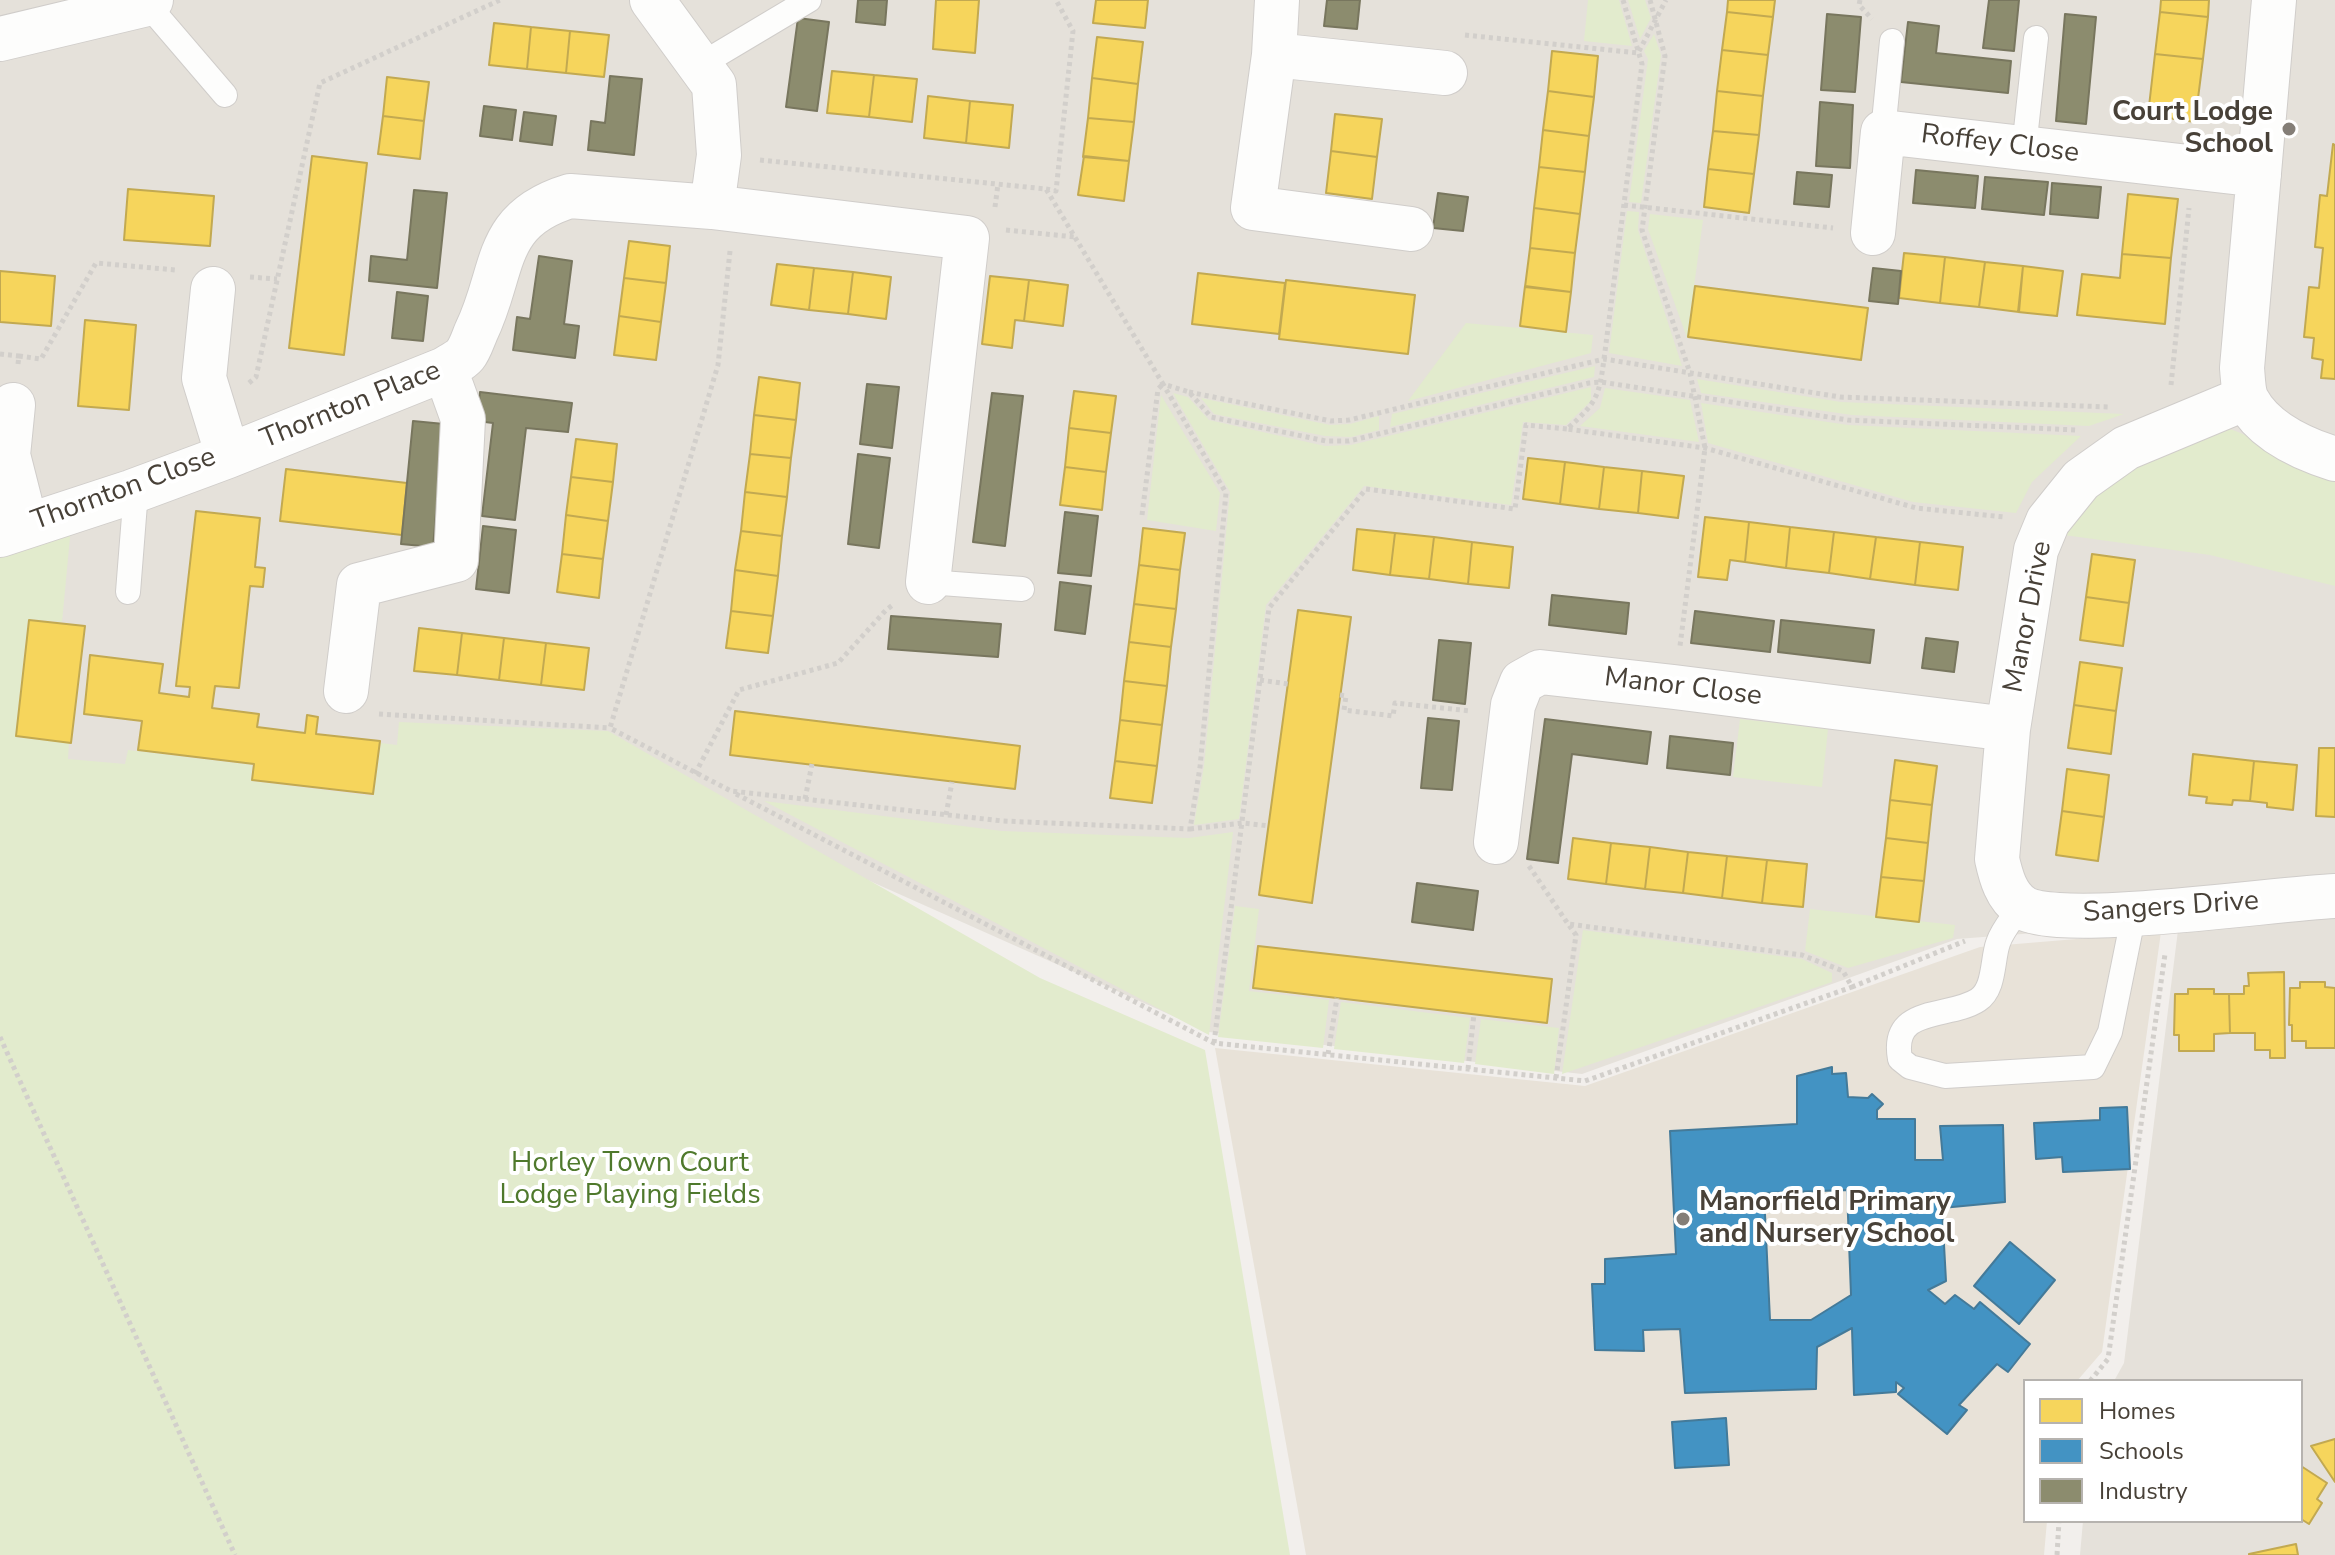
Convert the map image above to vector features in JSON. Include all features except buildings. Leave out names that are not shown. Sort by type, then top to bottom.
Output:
[{"type":"street","points":[[652,0],[714,85],[723,209]]},
{"type":"street","points":[[1277,0],[1274,55],[1253,208],[1411,229]]},
{"type":"street","points":[[2274,0],[2242,368],[2246,398],[2267,424],[2300,448],[2335,459]]},
{"type":"street","points":[[0,39],[149,2]]},
{"type":"street","points":[[1274,55],[1445,73]]},
{"type":"street","points":[[1873,233],[1883,132]]},
{"type":"street","name":"Roffey Close","points":[[1883,132],[2259,175]]},
{"type":"street","name":"Thornton Place","points":[[228,456],[445,369],[465,355],[485,313],[499,264],[511,237],[528,214],[549,202],[570,196],[723,209],[967,238],[928,582]]},
{"type":"street","name":"Thornton Close","points":[[13,530],[136,491],[228,456],[204,378],[214,279]]},
{"type":"street","points":[[346,691],[359,585],[456,560],[463,419],[445,369]]},
{"type":"street","name":"Manor Drive","points":[[2011,915],[1997,859],[2008,729],[2036,550],[2048,521],[2124,428],[2246,398]]},
{"type":"street","points":[[13,405],[8,455],[13,530]]},
{"type":"street","name":"Manor Close","points":[[1496,842],[1512,715],[1522,682],[1540,672],[2008,729]]},
{"type":"street","name":"Sangers Drive","points":[[2011,915],[2153,911],[2335,896]]},
{"type":"lane","points":[[700,65],[809,0]]},
{"type":"lane","points":[[149,2],[225,95]]},
{"type":"lane","points":[[2024,148],[2036,38]]},
{"type":"lane","points":[[1883,132],[1892,41]]},
{"type":"lane","points":[[128,592],[136,491]]},
{"type":"lane","points":[[928,582],[1022,589]]},
{"type":"lane","points":[[2011,915],[1986,993],[1977,1001],[1916,1019],[1902,1031],[1897,1046],[1900,1059],[1910,1067],[1945,1076],[2093,1067],[2110,1032],[2153,911]]},
{"type":"path","points":[[214,412],[256,377],[320,83],[500,0]]},
{"type":"path","points":[[719,155],[1056,191],[1073,31],[1056,0]]},
{"type":"path","points":[[1567,429],[1594,405],[1601,382],[1642,64],[1623,0]]},
{"type":"path","points":[[1650,0],[1665,56],[1642,230],[1690,373],[1705,448],[1674,687]]},
{"type":"path","points":[[1638,53],[1666,0]]},
{"type":"path","points":[[1445,73],[1454,73],[1459,35],[1638,53]]},
{"type":"path","points":[[2164,394],[2171,385],[2192,167]]},
{"type":"path","points":[[1046,189],[1226,493],[1200,767],[1190,829]]},
{"type":"path","points":[[1624,205],[1873,233]]},
{"type":"path","points":[[610,728],[718,365],[723,209]]},
{"type":"path","points":[[993,229],[1075,237]]},
{"type":"path","points":[[0,354],[41,359],[96,263],[214,279],[277,279]]},
{"type":"path","points":[[13,405],[19,356]]},
{"type":"path","points":[[1163,384],[1331,421],[1349,420],[1604,359],[1840,397],[2124,428]]},
{"type":"path","points":[[1189,392],[1211,417],[1326,441],[1349,441],[1601,382],[1848,420],[2090,430],[2124,428]]},
{"type":"path","points":[[1142,515],[1158,389],[1163,384]]},
{"type":"path","points":[[1214,1043],[1269,608],[1366,489],[1515,509],[1526,425],[1705,448],[1916,508],[2048,521]]},
{"type":"path","points":[[695,774],[739,690],[838,663],[886,610],[928,582]]},
{"type":"path","points":[[1260,680],[1288,684]]},
{"type":"path","points":[[346,691],[356,713],[610,728],[1214,1043],[1585,1081],[1852,987],[1960,941],[2011,915]]},
{"type":"path","points":[[1340,695],[1346,696],[1344,710],[1393,716],[1395,703],[1512,715]]},
{"type":"path","points":[[805,799],[812,764]]},
{"type":"path","points":[[946,815],[952,782]]},
{"type":"path","points":[[731,791],[1003,821],[1190,829],[1243,823],[1269,826]]},
{"type":"path","points":[[1496,842],[1513,844],[1576,935],[1556,1078]]},
{"type":"path","points":[[2092,1379],[2108,1359],[2153,911]]},
{"type":"path","points":[[1568,924],[1802,955],[1843,971],[1852,987]]},
{"type":"path","points":[[1328,1054],[1337,998]]},
{"type":"path","points":[[1468,1069],[1474,1014]]},
{"type":"path","points":[[0,1037],[235,1555]]},
{"type":"path","points":[[2057,1555],[2059,1523]]},
{"type":"shaded area","points":[[0,0],[2335,0],[2335,1555],[2080,1555],[2083,1523],[2303,1523],[2303,1379],[2115,1379],[2124,1363],[2179,922],[1957,939],[1582,1074],[1209,1032],[598,760],[363,860],[0,789]]},
{"type":"shaded area","name":"Manorfield Primary and Nursery School","points":[[2161,932],[2102,1352],[2079,1379],[2023,1379],[2023,1523],[2047,1523],[2044,1555],[1306,1555],[1215,1048],[1585,1086],[1980,947]]},
{"type":"green space","points":[[1588,0],[1619,0],[1632,46],[1584,41]]},
{"type":"green space","points":[[1628,0],[1645,0],[1651,18],[1640,39]]},
{"type":"green space","points":[[1654,34],[1661,55],[1641,203],[1629,202],[1648,59],[1644,51]]},
{"type":"green space","points":[[1627,211],[1639,212],[1638,230],[1682,366],[1609,353]]},
{"type":"green space","points":[[1650,214],[1703,220],[1687,338],[1648,229]]},
{"type":"green space","points":[[1466,323],[1593,335],[1591,353],[1408,401]]},
{"type":"green space","points":[[1595,366],[1594,377],[1390,427],[1392,414]]},
{"type":"green space","points":[[1697,379],[1841,402],[2124,414],[2089,426],[1852,415],[1701,393]]},
{"type":"green space","points":[[1591,387],[1591,401],[1566,425],[1523,422],[1511,505],[1364,486],[1266,605],[1239,819],[1194,825],[1204,766],[1230,492],[1173,393],[1188,397],[1209,420],[1325,446],[1351,445]]},
{"type":"green space","points":[[1605,388],[1690,400],[1699,442],[1580,426],[1600,408]]},
{"type":"green space","points":[[1161,395],[1220,493],[1216,531],[1147,520]]},
{"type":"green space","points":[[1201,398],[1330,425],[1350,424],[1379,416],[1379,430],[1351,437],[1325,436],[1214,414]]},
{"type":"green space","points":[[1701,403],[1848,425],[2081,436],[2032,482],[2016,513],[1913,502],[1708,443]]},
{"type":"green space","points":[[2230,429],[2308,471],[2335,479],[2335,586],[2210,555],[2064,535],[2102,483],[2211,431]]},
{"type":"green space","name":"Horley Town Court Lodge Playing Fields","points":[[71,527],[62,622],[28,619],[15,737],[69,743],[68,759],[125,764],[128,750],[252,765],[251,781],[373,796],[381,743],[397,745],[399,722],[608,731],[1040,978],[1205,1050],[1290,1555],[0,1555],[0,553]]},
{"type":"green space","points":[[1740,719],[1828,729],[1822,787],[1733,777]]},
{"type":"green space","points":[[764,801],[1002,831],[1189,838],[1233,832],[1209,1035]]},
{"type":"green space","points":[[1235,906],[1259,909],[1249,991],[1329,1000],[1323,1048],[1218,1037]]},
{"type":"green space","points":[[1810,909],[1955,925],[1953,938],[1848,968],[1805,951]]},
{"type":"green space","points":[[1583,930],[1802,959],[1832,973],[1832,982],[1562,1074]]},
{"type":"green space","points":[[1341,1002],[1470,1018],[1464,1063],[1334,1049]]},
{"type":"green space","points":[[1481,1019],[1559,1028],[1554,1074],[1475,1064]]},
{"type":"place","name":"Court Lodge School","points":[[2289,129]]},
{"type":"place","name":"Manorfield Primary and Nursery School","points":[[1683,1219]]}]
